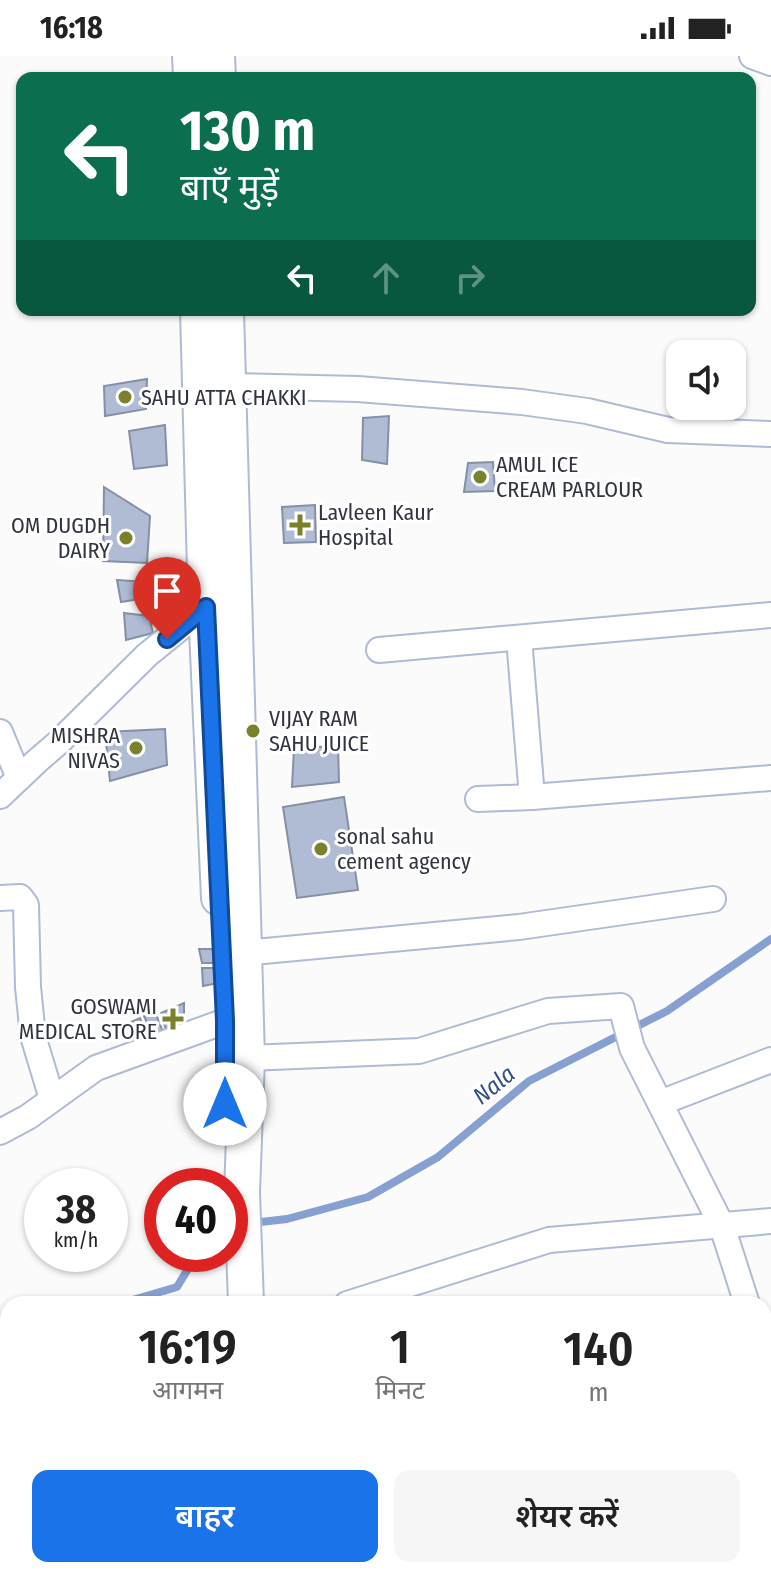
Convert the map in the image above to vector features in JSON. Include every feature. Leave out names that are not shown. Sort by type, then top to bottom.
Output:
[{"type":"street","points":[[752,56],[771,63]]},
{"type":"street","points":[[198,316],[206,607],[222,659],[244,953],[235,1017],[247,1058],[236,1168]]},
{"type":"street","points":[[226,316],[229,386],[222,659],[235,1017],[234,1168]]},
{"type":"street","points":[[229,386],[358,389],[506,401],[587,411],[668,430],[771,434]]},
{"type":"street","points":[[0,796],[147,655],[206,607]]},
{"type":"street","points":[[379,650],[771,615]]},
{"type":"street","points":[[519,638],[532,797]]},
{"type":"street","points":[[0,732],[19,778]]},
{"type":"street","points":[[478,799],[771,778]]},
{"type":"street","points":[[0,898],[20,897],[26,905],[33,1036],[52,1099]]},
{"type":"street","points":[[244,953],[519,927],[713,899]]},
{"type":"street","points":[[247,1058],[419,1051],[548,1011],[621,1006],[632,1048],[722,1226],[744,1296]]},
{"type":"street","points":[[0,1132],[28,1117],[96,1068],[235,1017]]},
{"type":"street","points":[[660,1103],[771,1060]]},
{"type":"street","points":[[372,1296],[549,1240],[771,1221]]},
{"type":"street","points":[[227,1296],[230,1272]]},
{"type":"street","points":[[236,1272],[244,1296]]},
{"type":"building","name":"SAHU ATTA CHAKKI","points":[[147,379],[146,409],[105,416],[104,386]]},
{"type":"building","points":[[389,416],[387,464],[362,460],[363,418]]},
{"type":"building","points":[[165,425],[167,465],[134,469],[129,431]]},
{"type":"building","name":"AMUL ICE CREAM PARLOUR","points":[[493,462],[495,491],[464,492],[468,463]]},
{"type":"building","name":"OM DUGDH DAIRY","points":[[104,487],[150,516],[147,563],[103,561]]},
{"type":"building","points":[[315,505],[316,542],[284,543],[282,507]]},
{"type":"building","points":[[117,580],[146,582],[151,597],[121,602]]},
{"type":"building","points":[[124,613],[149,616],[153,633],[126,640]]},
{"type":"building","name":"MISHRA NIVAS","points":[[165,729],[167,765],[110,781],[105,732]]},
{"type":"building","points":[[338,746],[339,782],[292,787],[294,748]]},
{"type":"building","name":"sonal sahu cement agency","points":[[344,797],[358,890],[297,898],[283,807]]},
{"type":"building","points":[[199,949],[213,949],[215,963],[202,963]]},
{"type":"building","points":[[202,968],[217,968],[218,983],[203,986]]},
{"type":"building","name":"GOSWAMI MEDICAL STORE","points":[[184,1003],[184,1026],[166,1030],[161,1013]]},
{"type":"building","points":[[156,1014],[163,1032],[152,1035],[144,1016]]},
{"type":"building","points":[[140,1018],[148,1039],[137,1044],[131,1022]]},
{"type":"waterway","name":"Nala","points":[[252,1223],[287,1219],[368,1197],[438,1157],[529,1081],[667,1011],[771,939]]},
{"type":"waterway","name":"Nala","points":[[146,1296],[177,1287],[186,1272]]},
{"type":"place","name":"SAHU ATTA CHAKKI","points":[[125,397]]},
{"type":"place","name":"AMUL ICE CREAM PARLOUR","points":[[480,477]]},
{"type":"place","name":"Lavleen Kaur Hospital","points":[[300,525]]},
{"type":"place","name":"OM DUGDH DAIRY","points":[[126,538]]},
{"type":"place","name":"VIJAY RAM SAHU JUICE","points":[[253,731]]},
{"type":"place","name":"MISHRA NIVAS","points":[[136,748]]},
{"type":"place","name":"sonal sahu cement agency","points":[[321,849]]},
{"type":"place","name":"GOSWAMI MEDICAL STORE","points":[[173,1019]]},
{"type":"route","points":[[167,639],[206,607],[225,1021],[225,1104]]}]
